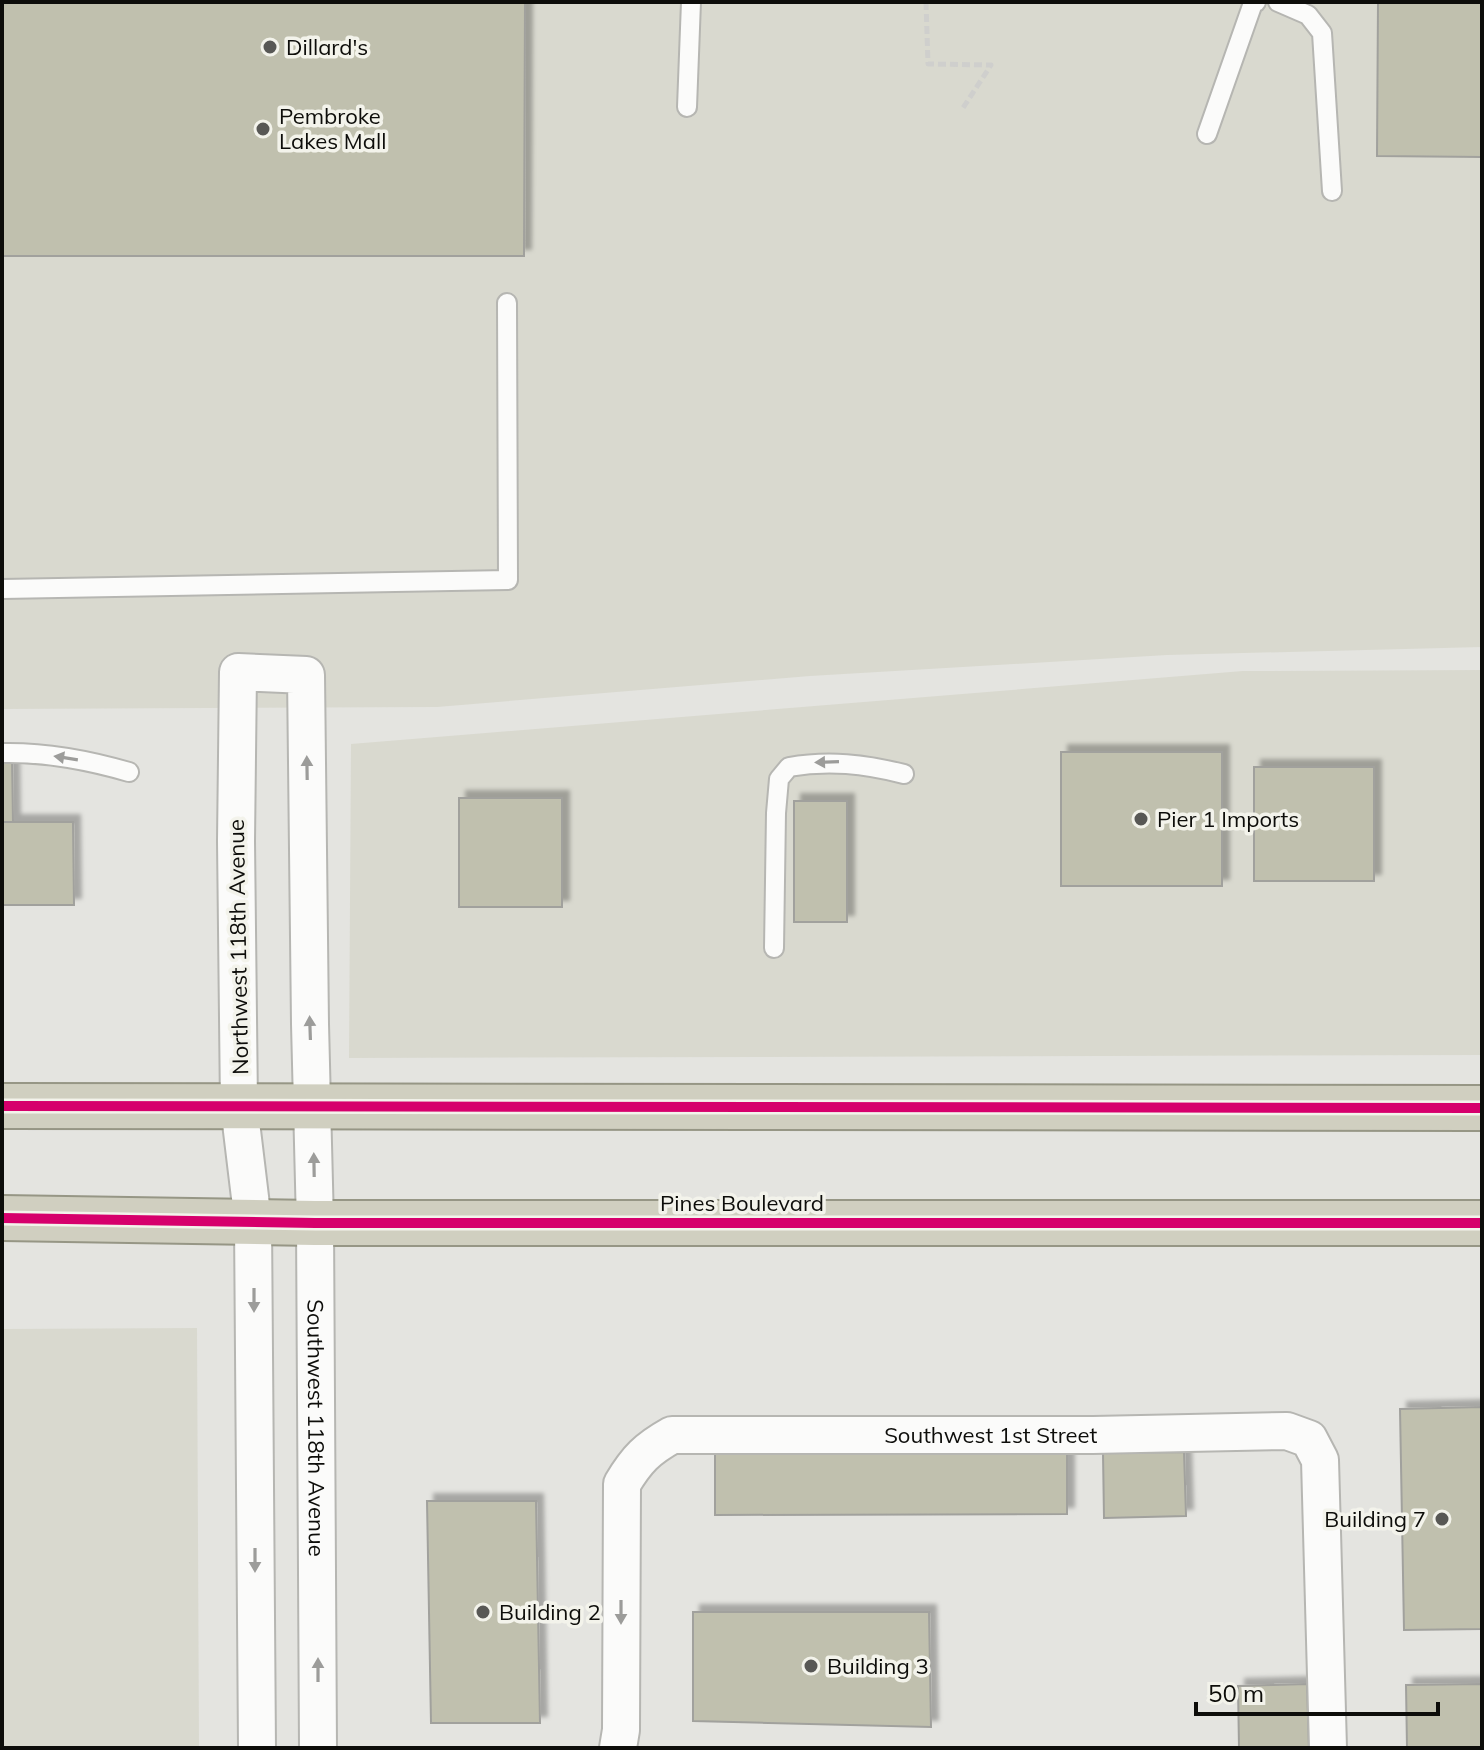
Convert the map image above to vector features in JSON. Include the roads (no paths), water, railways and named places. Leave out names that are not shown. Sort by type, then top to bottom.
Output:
[{"type":"highway","points":[[2,1106],[1482,1108]]},
{"type":"highway","name":"Pines Boulevard","points":[[2,1218],[315,1223],[1482,1223]]},
{"type":"street","name":"Northwest 118th Avenue","points":[[253,1222],[239,1106],[238,672],[306,675],[312,1106]]},
{"type":"street","name":"Southwest 118th Avenue","points":[[312,1106],[318,1748]]},
{"type":"street","points":[[253,1222],[257,1748]]},
{"type":"street","name":"Southwest 1st Street","points":[[618,1748],[621,1716],[622,1484],[648,1448],[672,1435],[1093,1435],[1287,1431],[1309,1439],[1320,1460],[1328,1748]]},
{"type":"lane","points":[[687,107],[691,2]]},
{"type":"lane","points":[[1207,134],[1253,3],[1256,2]]},
{"type":"lane","points":[[1278,2],[1308,15],[1322,33],[1332,191]]},
{"type":"lane","points":[[2,589],[508,580],[507,303]]},
{"type":"lane","points":[[2,753],[45,754],[95,762],[129,772]]},
{"type":"lane","points":[[774,948],[779,779],[789,767],[811,763],[868,765],[904,774]]},
{"type":"place","name":"Dillard's","points":[[270,47]]},
{"type":"place","name":"Pembroke Lakes Mall","points":[[263,129]]},
{"type":"place","name":"Pier 1 Imports","points":[[1141,819]]},
{"type":"place","name":"Building 7","points":[[1442,1519]]},
{"type":"place","name":"Building 2","points":[[483,1612]]},
{"type":"place","name":"Building 3","points":[[811,1666]]}]
